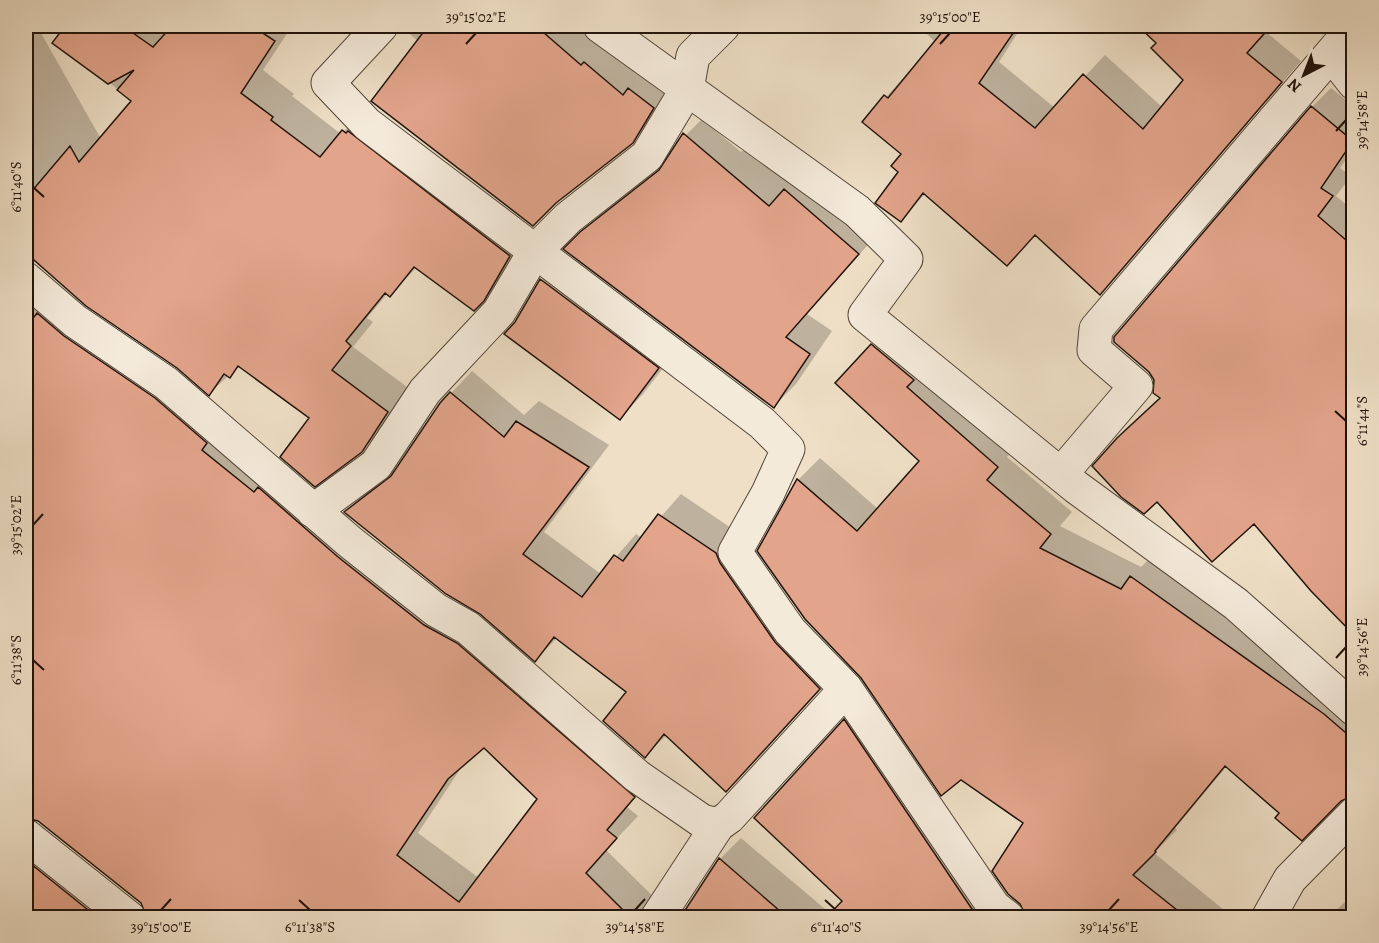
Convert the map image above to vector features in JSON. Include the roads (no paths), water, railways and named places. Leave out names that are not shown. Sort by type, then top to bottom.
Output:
[{"type":"street","points":[[381,26],[328,83],[367,124],[762,423],[788,449],[768,493],[735,552],[790,631],[846,689],[996,914]]},
{"type":"street","points":[[600,26],[857,211],[906,259],[865,315],[1062,474],[1236,604],[1353,710]]},
{"type":"street","points":[[313,511],[376,465],[425,391],[499,312],[535,251],[568,218],[646,156],[687,89],[693,56],[723,26]]},
{"type":"street","points":[[1062,474],[1136,386],[1094,350],[1096,329],[1332,55],[1353,27]]},
{"type":"street","points":[[1332,55],[1353,83]]},
{"type":"street","points":[[26,279],[75,321],[166,383],[313,511],[436,610],[468,628],[638,776],[702,821],[718,825]]},
{"type":"street","points":[[657,918],[718,825],[729,817],[846,689]]},
{"type":"street","points":[[1268,918],[1290,879],[1353,814]]},
{"type":"street","points":[[26,836],[129,918]]}]
